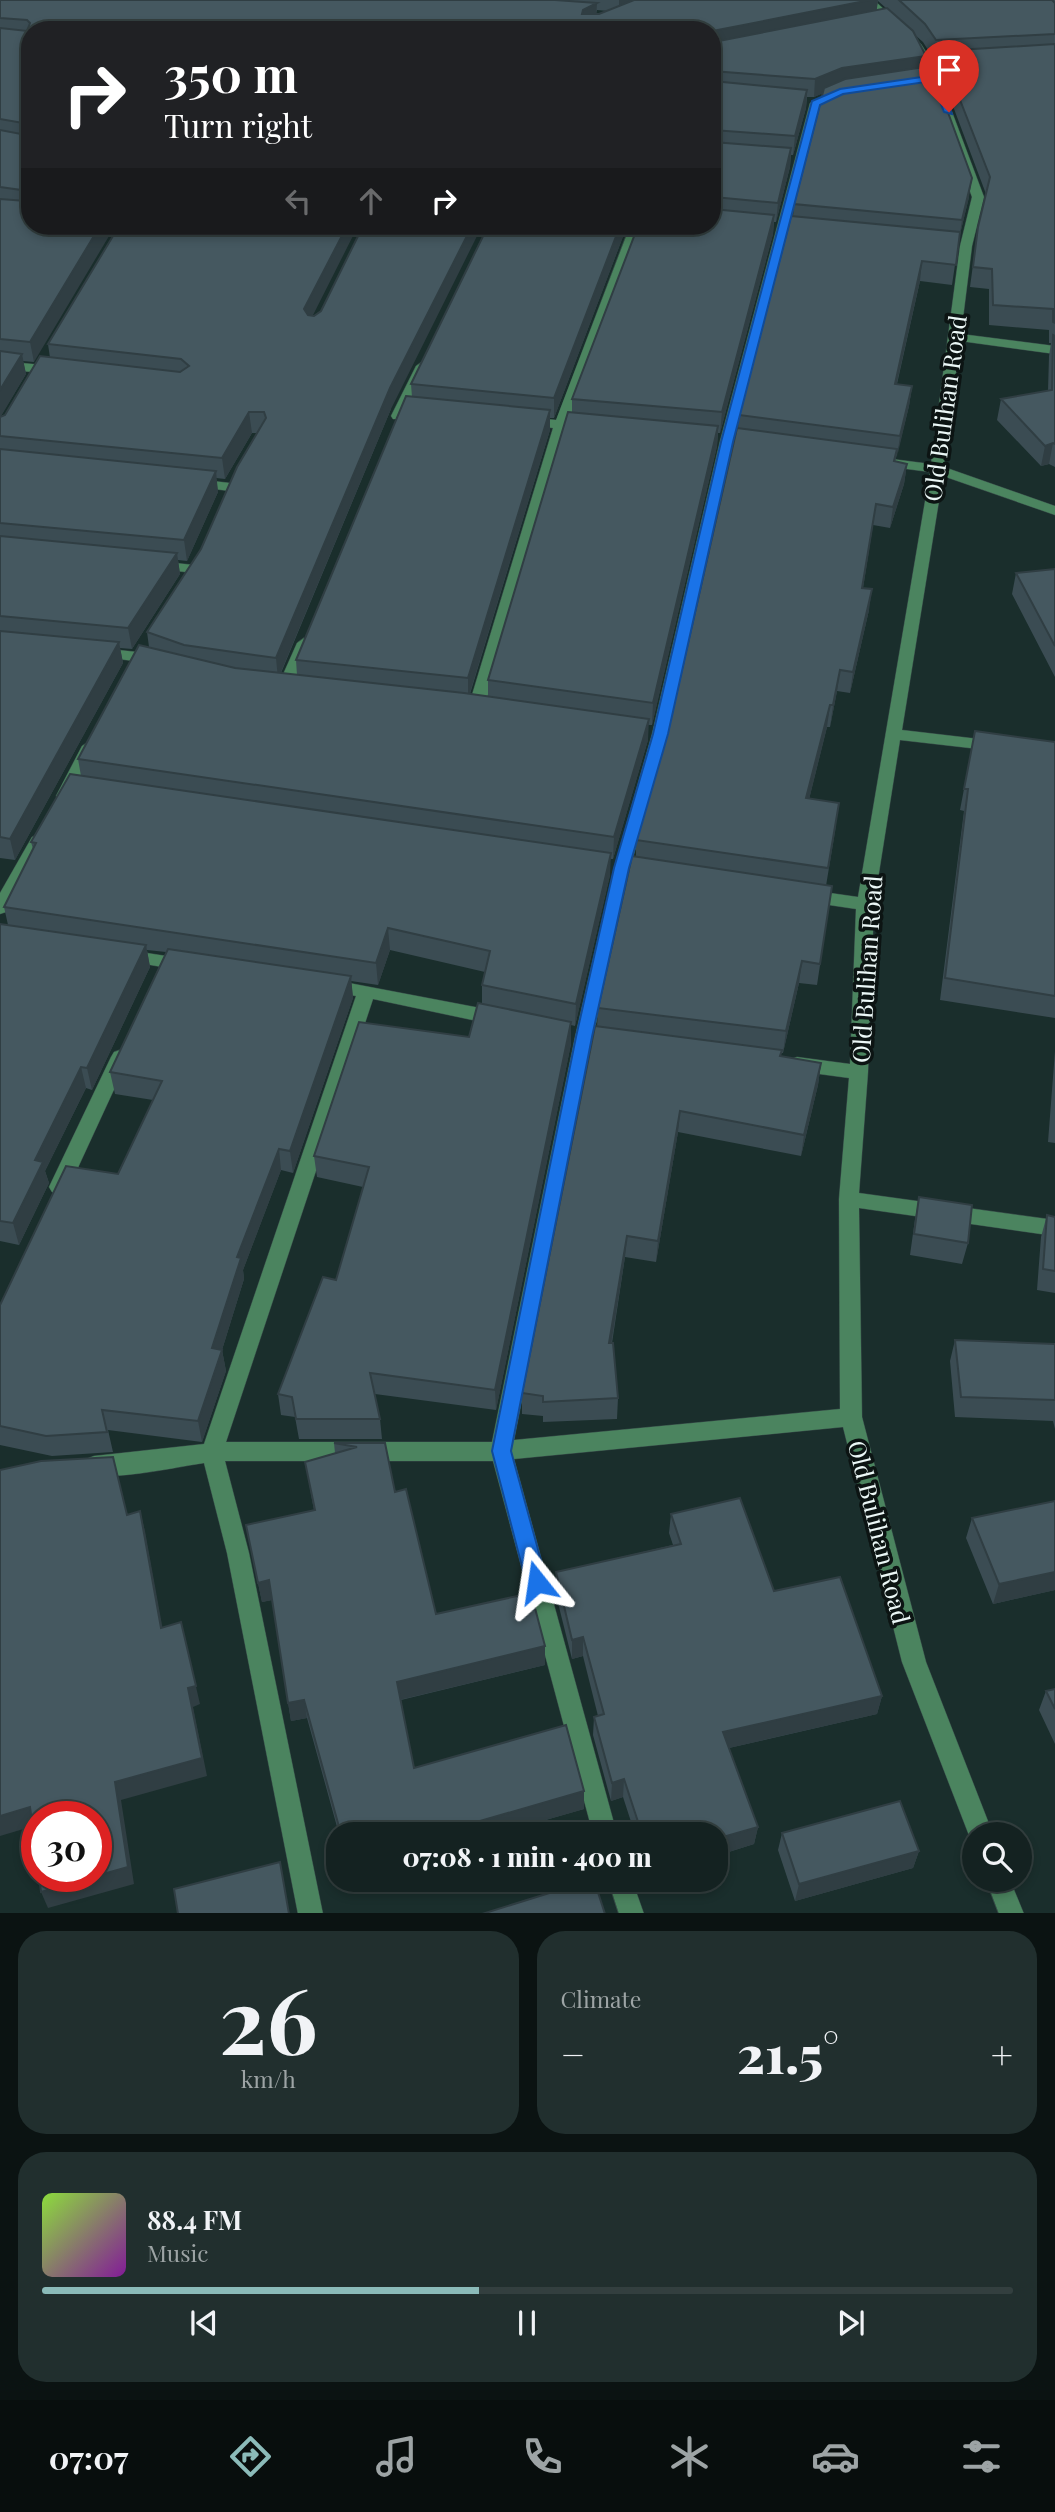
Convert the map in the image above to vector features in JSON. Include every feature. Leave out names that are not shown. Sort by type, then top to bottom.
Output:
[{"type":"street","name":"Old Bulihan Road","points":[[868,0],[882,20],[931,71],[978,197],[960,245],[954,337],[937,469],[865,904],[859,1072],[849,1199],[851,1417],[914,1662],[976,1822]]},
{"type":"street","points":[[602,1822],[501,1451],[584,1037],[622,868],[727,442],[785,228],[793,161],[809,103],[864,87]]},
{"type":"street","points":[[475,708],[561,424],[633,235]]},
{"type":"street","points":[[954,337],[1055,351]]},
{"type":"street","points":[[390,436],[407,411],[430,349]]},
{"type":"street","points":[[0,365],[65,372]]},
{"type":"street","points":[[507,420],[603,429]]},
{"type":"street","points":[[871,460],[937,469],[1055,511]]},
{"type":"street","points":[[176,481],[230,488]]},
{"type":"street","points":[[139,564],[194,569]]},
{"type":"street","points":[[312,625],[279,687],[313,691]]},
{"type":"street","points":[[82,652],[137,657],[174,670]]},
{"type":"street","points":[[0,908],[51,818],[75,788],[99,728]]},
{"type":"street","points":[[895,734],[1015,749]]},
{"type":"street","points":[[798,894],[865,904]]},
{"type":"street","points":[[110,953],[161,969],[205,968]]},
{"type":"street","points":[[313,983],[367,991],[516,1023]]},
{"type":"street","points":[[311,1913],[238,1553],[212,1452],[367,991]]},
{"type":"street","points":[[53,1201],[129,1038]]},
{"type":"street","points":[[777,1062],[859,1072]]},
{"type":"street","points":[[849,1199],[1055,1228]]},
{"type":"street","points":[[69,1468],[138,1464],[212,1452],[501,1451],[851,1417]]},
{"type":"street","points":[[624,1892],[632,1913]]},
{"type":"street","points":[[1003,1892],[1012,1913]]},
{"type":"building","points":[[0,0],[555,0],[597,3],[583,10],[582,14],[599,14],[634,0],[870,0],[721,29],[721,21],[28,21],[0,18]]},
{"type":"building","points":[[899,0],[1052,0],[1055,3],[1055,34],[936,40],[925,24]]},
{"type":"building","points":[[887,8],[913,31],[926,56],[842,68],[815,79],[721,72],[721,41]]},
{"type":"building","points":[[0,28],[21,30],[21,123],[0,119]]},
{"type":"building","points":[[1055,44],[1055,323],[1053,309],[993,305],[992,269],[973,267],[978,227],[990,177],[941,51]]},
{"type":"building","points":[[931,66],[972,178],[962,220],[794,204],[824,88],[845,79]]},
{"type":"building","points":[[721,82],[807,90],[795,136],[721,131]]},
{"type":"building","points":[[0,130],[21,134],[21,190],[0,187]]},
{"type":"building","points":[[721,143],[791,148],[778,203],[721,198]]},
{"type":"building","points":[[0,199],[21,201],[21,235],[95,235],[30,342],[0,339]]},
{"type":"building","points":[[721,210],[774,215],[722,412],[572,399],[635,235],[721,235]]},
{"type":"building","points":[[791,216],[960,232],[956,265],[922,261],[895,384],[912,386],[900,436],[739,415]]},
{"type":"building","points":[[114,235],[342,235],[304,309],[308,315],[314,316],[321,311],[359,235],[467,235],[390,388],[276,658],[184,645],[147,632],[201,549],[237,467],[266,418],[264,412],[249,412],[222,458],[0,436],[0,417],[5,415],[40,356],[180,372],[189,366],[181,359],[48,344]]},
{"type":"building","points":[[484,235],[617,235],[554,398],[411,384]]},
{"type":"building","points":[[1053,335],[1055,444],[1045,446],[1001,399],[1052,390]]},
{"type":"building","points":[[0,351],[22,354],[0,390]]},
{"type":"building","points":[[406,396],[550,410],[468,678],[296,660]]},
{"type":"building","points":[[568,412],[718,426],[653,703],[488,680]]},
{"type":"building","points":[[737,428],[897,449],[894,461],[907,464],[893,507],[876,504],[862,588],[872,589],[853,672],[840,670],[833,705],[830,705],[806,798],[839,803],[828,868],[636,840],[672,713]]},
{"type":"building","points":[[0,449],[216,471],[184,540],[0,523]]},
{"type":"building","points":[[0,536],[177,553],[128,628],[0,616]]},
{"type":"building","points":[[1055,569],[1055,646],[1016,573]]},
{"type":"building","points":[[0,631],[119,642],[10,839],[0,837]]},
{"type":"building","points":[[139,645],[235,668],[464,693],[649,719],[614,837],[78,759]]},
{"type":"building","points":[[975,731],[1055,742],[1055,996],[945,978],[968,789],[964,789]]},
{"type":"building","points":[[70,774],[611,853],[576,1004],[482,985],[490,951],[388,928],[376,963],[4,907],[36,843],[31,842]]},
{"type":"building","points":[[632,856],[832,886],[820,964],[802,961],[786,1031],[598,1008]]},
{"type":"building","points":[[0,924],[146,945],[87,1068],[81,1067],[35,1160],[43,1162],[13,1223],[0,1221]]},
{"type":"building","points":[[168,949],[351,976],[290,1151],[279,1149],[237,1257],[241,1258],[212,1348],[222,1350],[198,1421],[102,1410],[107,1432],[46,1436],[0,1426],[0,1305],[66,1166],[118,1174],[162,1081],[110,1072]]},
{"type":"building","points":[[478,1003],[571,1022],[495,1390],[370,1373],[380,1419],[296,1419],[292,1397],[278,1394],[323,1277],[336,1280],[369,1167],[314,1156],[359,1022],[469,1037]]},
{"type":"building","points":[[595,1026],[782,1050],[780,1056],[821,1063],[804,1135],[680,1111],[658,1241],[627,1236],[609,1343],[613,1343],[618,1398],[543,1402],[543,1396],[522,1393]]},
{"type":"building","points":[[919,1197],[972,1205],[968,1243],[914,1234]]},
{"type":"building","points":[[1047,1215],[1055,1217],[1055,1271],[1043,1269]]},
{"type":"building","points":[[955,1340],[1055,1344],[1055,1400],[961,1397]]},
{"type":"building","points":[[334,1443],[385,1443],[395,1492],[406,1489],[436,1614],[531,1593],[545,1646],[397,1682],[414,1768],[566,1725],[584,1791],[477,1822],[338,1822],[304,1700],[288,1703],[269,1580],[258,1583],[246,1525],[315,1510],[305,1462],[357,1447]]},
{"type":"building","points":[[113,1457],[127,1515],[140,1511],[161,1628],[181,1622],[196,1686],[188,1688],[202,1758],[115,1782],[128,1867],[112,1872],[112,1801],[21,1801],[21,1810],[0,1816],[0,1470],[41,1461]]},
{"type":"building","points":[[740,1498],[774,1591],[840,1577],[882,1696],[723,1732],[758,1827],[728,1836],[728,1822],[638,1822],[624,1779],[612,1783],[594,1717],[604,1714],[583,1637],[572,1640],[556,1572],[681,1544],[671,1514]]},
{"type":"building","points":[[1055,1501],[1055,1572],[999,1584],[972,1518]]},
{"type":"building","points":[[1055,1689],[1055,1709],[1046,1691]]},
{"type":"building","points":[[900,1801],[919,1851],[799,1884],[782,1833]]},
{"type":"building","points":[[280,1862],[289,1913],[178,1913],[174,1889]]},
{"type":"building","points":[[553,1892],[598,1892],[605,1913],[485,1913]]},
{"type":"route","points":[[537,1582],[501,1451],[584,1037],[622,868],[660,734],[727,442],[785,228],[815,103],[840,92],[935,78],[949,112]]}]
